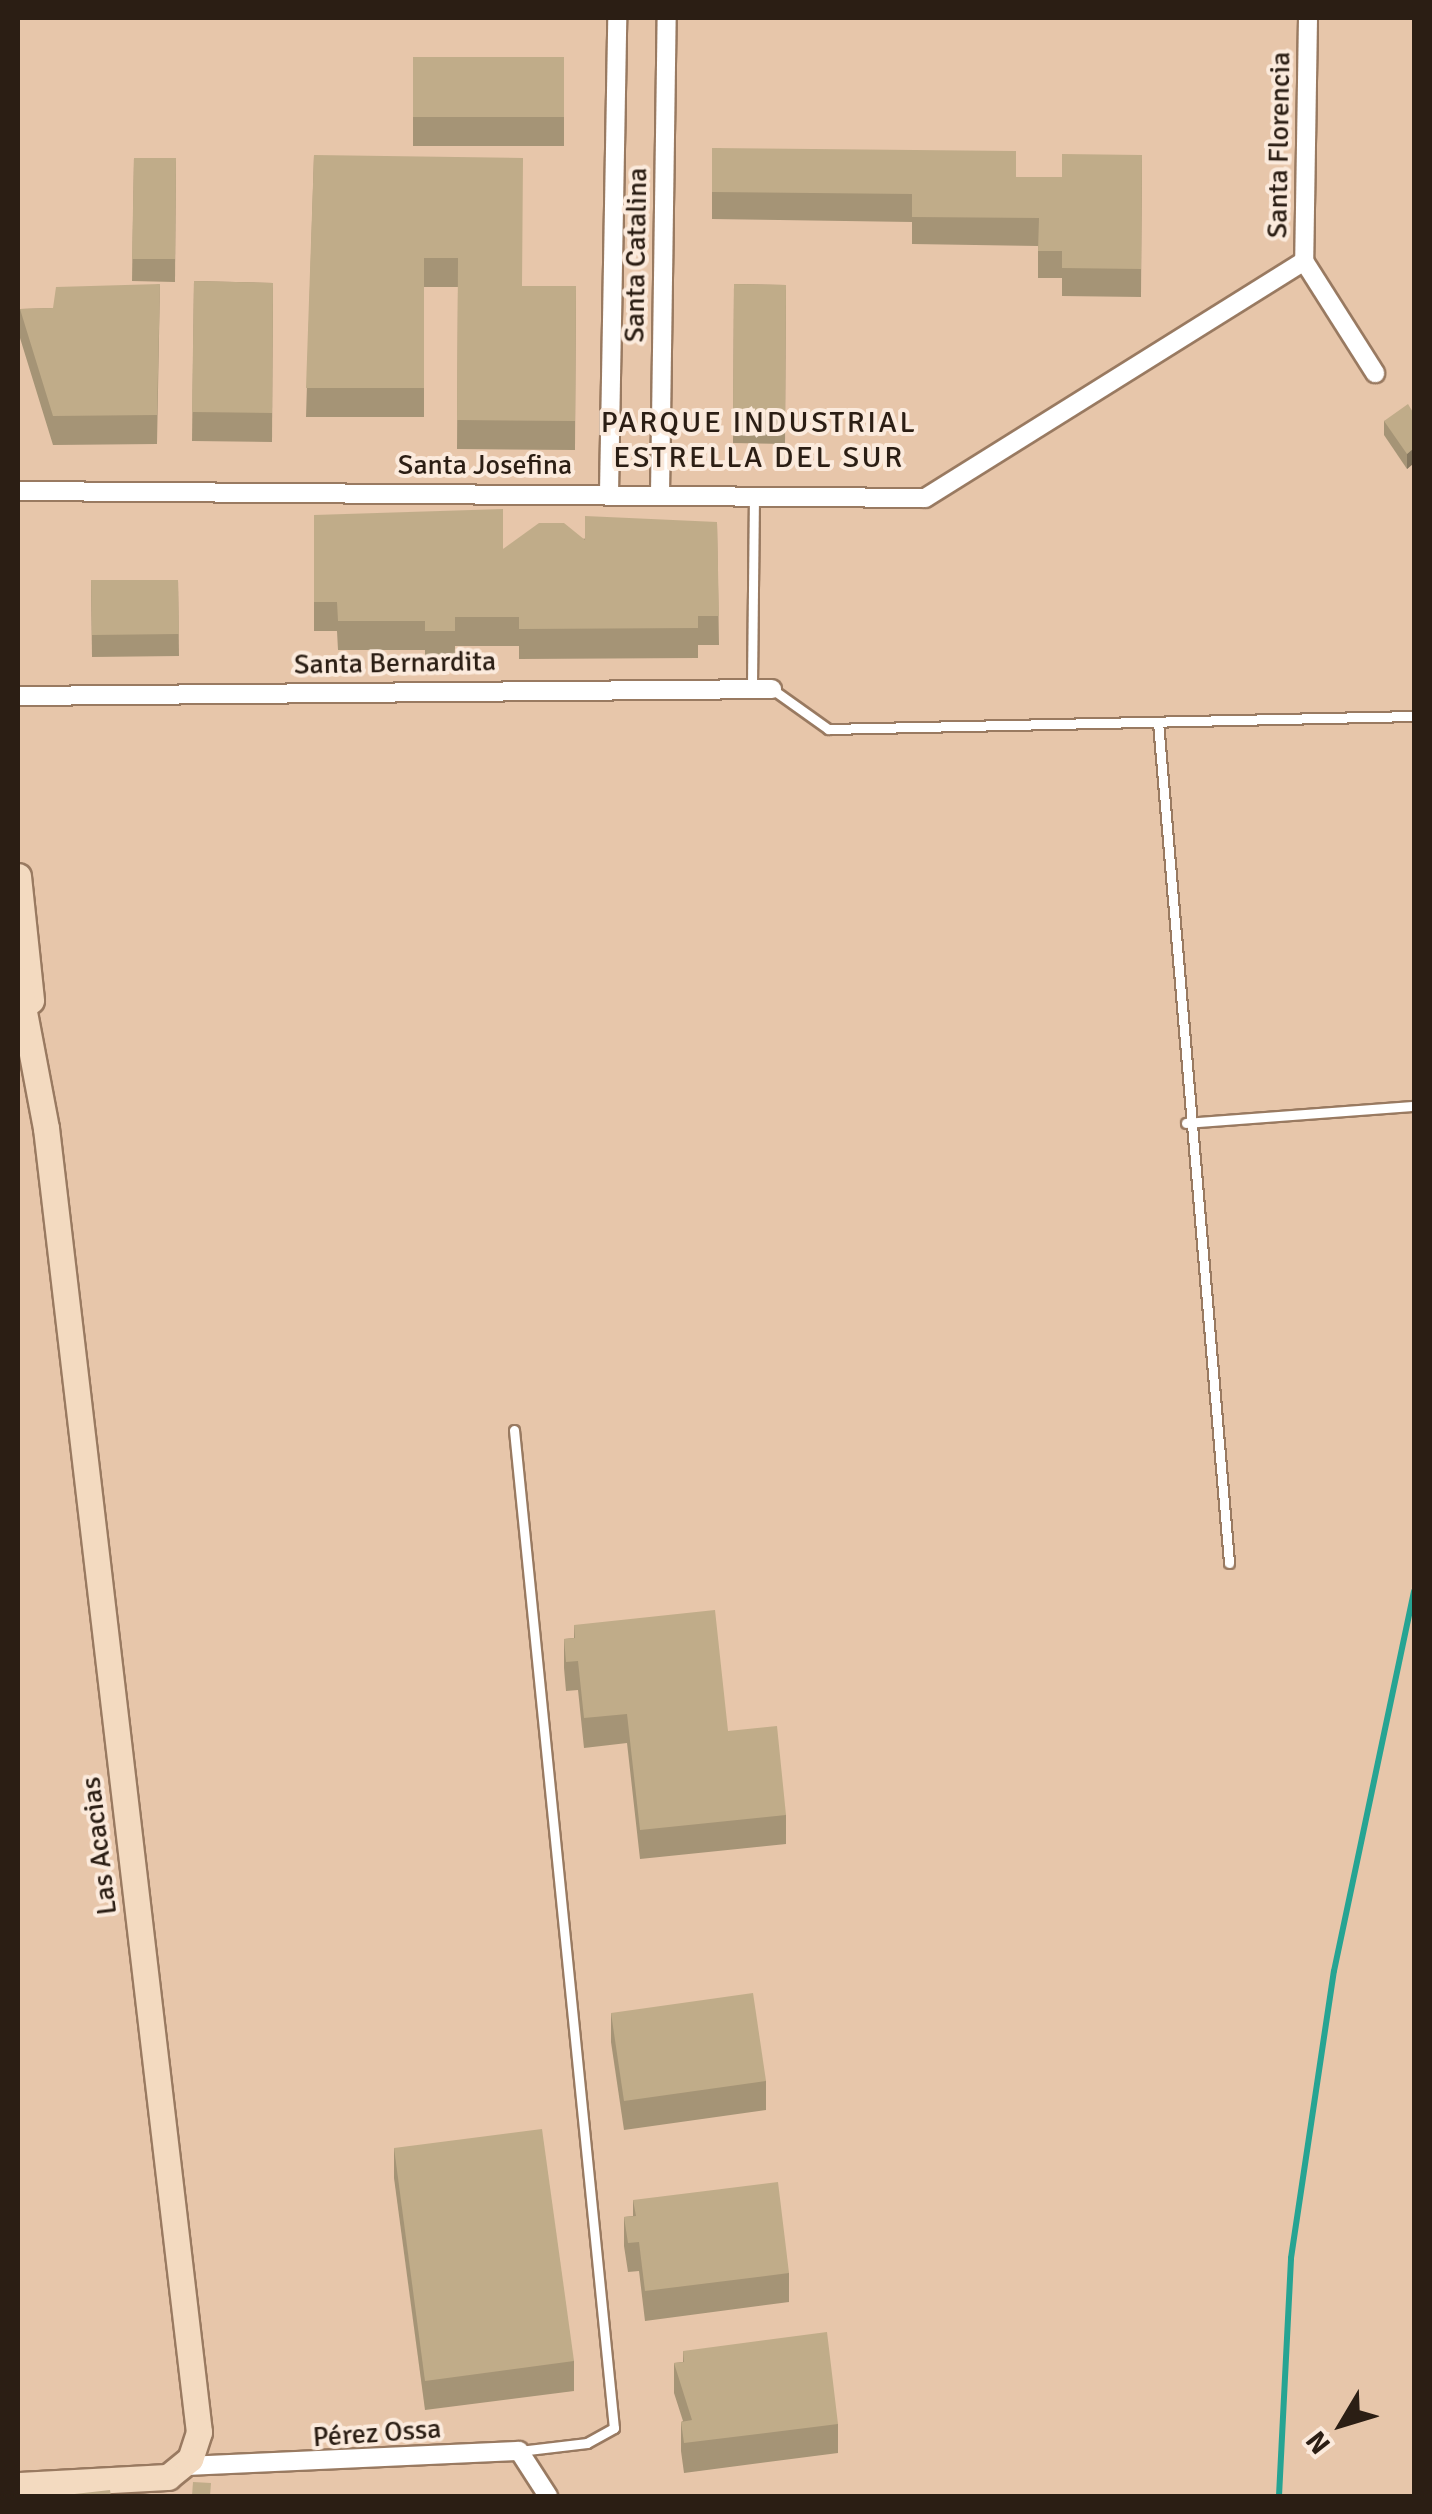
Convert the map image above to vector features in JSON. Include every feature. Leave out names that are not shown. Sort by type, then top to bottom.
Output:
[{"type":"main road","name":"Las Acacias","points":[[18,876],[33,1045],[199,2432],[184,2466]]},
{"type":"main road","name":"Las Acacias","points":[[18,980],[33,1045]]},
{"type":"main road","points":[[18,2485],[158,2479],[184,2466]]},
{"type":"street","name":"Santa Catalina","points":[[608,493],[617,18]]},
{"type":"street","name":"Santa Catalina","points":[[660,494],[667,18]]},
{"type":"street","name":"Santa Florencia","points":[[1308,18],[1304,261],[1376,372]]},
{"type":"street","name":"Santa Josefina","points":[[18,492],[608,493],[899,501],[942,493],[1304,261]]},
{"type":"street","name":"Santa Bernardita","points":[[18,696],[752,685],[772,689]]},
{"type":"street","name":"Pérez Ossa","points":[[184,2466],[520,2452]]},
{"type":"street","points":[[520,2452],[548,2496]]},
{"type":"lane","points":[[752,685],[754,498]]},
{"type":"lane","points":[[772,689],[828,729],[1414,716]]},
{"type":"lane","points":[[1158,722],[1186,1123],[1230,1563]]},
{"type":"lane","points":[[1186,1123],[1414,1106]]},
{"type":"lane","points":[[514,1430],[614,2428],[587,2442],[520,2452]]},
{"type":"building","points":[[413,57],[564,57],[564,117],[413,117]]},
{"type":"building","points":[[712,148],[1016,151],[1016,177],[1062,177],[1062,154],[1142,155],[1141,269],[1062,268],[1062,251],[1038,251],[1039,218],[912,217],[912,194],[712,192]]},
{"type":"building","points":[[314,155],[523,158],[522,286],[576,286],[575,421],[457,420],[458,258],[424,258],[424,388],[306,388]]},
{"type":"building","points":[[134,158],[176,158],[175,259],[132,259]]},
{"type":"building","points":[[194,281],[273,283],[272,413],[192,412]]},
{"type":"building","points":[[160,284],[157,415],[53,416],[20,309],[53,308],[56,287]]},
{"type":"building","points":[[734,284],[786,285],[785,415],[733,414]]},
{"type":"building","points":[[1408,404],[1414,414],[1414,448],[1407,454],[1384,421]]},
{"type":"building","points":[[503,509],[503,549],[539,523],[564,523],[585,540],[585,516],[717,522],[719,616],[698,616],[698,628],[519,629],[519,617],[455,617],[455,631],[425,631],[425,621],[338,621],[337,602],[314,602],[314,515]]},
{"type":"building","points":[[91,580],[178,580],[179,634],[92,635]]},
{"type":"building","points":[[715,1610],[728,1731],[777,1726],[786,1815],[640,1830],[627,1714],[584,1718],[578,1661],[566,1662],[564,1639],[575,1638],[574,1625]]},
{"type":"building","points":[[753,1993],[766,2081],[624,2101],[611,2013]]},
{"type":"building","points":[[542,2129],[574,2361],[425,2381],[394,2148]]},
{"type":"building","points":[[778,2182],[789,2273],[645,2291],[639,2242],[628,2243],[624,2217],[636,2216],[633,2200]]},
{"type":"building","points":[[827,2332],[838,2424],[684,2443],[681,2422],[692,2420],[674,2363],[684,2362],[683,2351]]},
{"type":"building","points":[[193,2482],[211,2483],[210,2496],[192,2496]]},
{"type":"building","points":[[110,2490],[111,2496],[57,2496]]},
{"type":"waterway","points":[[1279,2496],[1291,2258],[1334,1971],[1414,1591]]},
{"type":"district","name":"PARQUE INDUSTRIAL ESTRELLA DEL SUR","points":[[759,440]]}]
